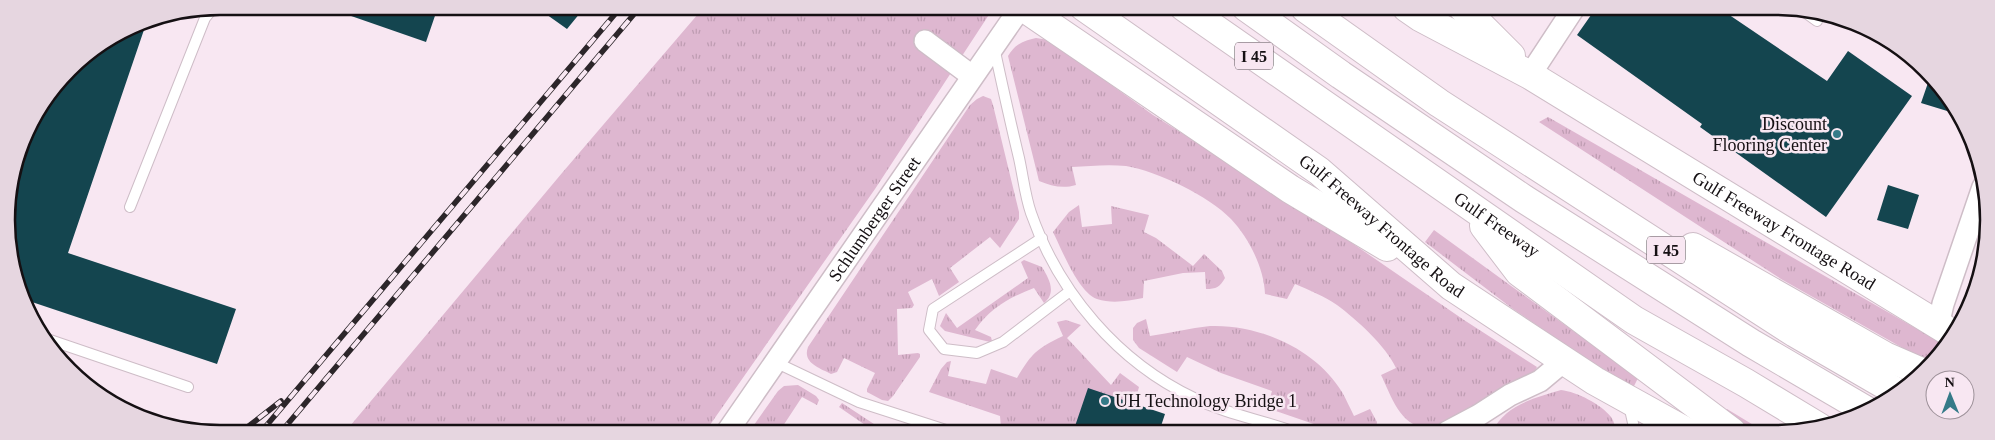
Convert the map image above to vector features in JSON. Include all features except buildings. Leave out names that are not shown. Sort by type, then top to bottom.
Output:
[{"type":"main road","points":[[1034,15],[1290,189],[1451,286]]},
{"type":"main road","name":"Gulf Freeway Frontage Road","points":[[1095,15],[1319,171],[1451,286],[1564,362],[1674,425]]},
{"type":"main road","name":"Gulf Freeway","points":[[1195,15],[1634,320],[1810,422]]},
{"type":"main road","name":"Gulf Freeway","points":[[1256,15],[1533,204],[1752,343],[1860,406]]},
{"type":"main road","name":"I 45","points":[[1315,15],[1439,103],[1794,333],[1891,389]]},
{"type":"main road","name":"Gulf Freeway Frontage Road","points":[[1418,15],[1530,75],[1945,330]]},
{"type":"main road","points":[[1470,15],[1530,75]]},
{"type":"main road","points":[[1439,103],[1885,356],[1915,369]]},
{"type":"main road","points":[[1468,205],[1519,272],[1723,425]]},
{"type":"street","name":"Schlumberger Street","points":[[732,425],[972,76],[1016,15]]},
{"type":"street","points":[[1530,75],[1569,15]]},
{"type":"street","points":[[925,41],[972,76]]},
{"type":"street","points":[[1945,330],[1943,304],[1979,199]]},
{"type":"street","points":[[1460,425],[1510,395],[1540,381],[1564,362]]},
{"type":"lane","points":[[130,207],[207,15]]},
{"type":"lane","points":[[994,46],[1031,213],[1058,273],[1079,305],[1103,332],[1143,367],[1193,398],[1273,425]]},
{"type":"lane","points":[[1042,238],[933,310],[929,330],[944,350],[977,353],[1003,342],[1070,291]]},
{"type":"lane","points":[[55,342],[188,387]]},
{"type":"lane","points":[[775,362],[859,402],[930,425]]},
{"type":"lane","points":[[1627,399],[1633,425]]},
{"type":"green space","points":[[697,15],[989,15],[875,189],[710,425],[351,425]]},
{"type":"green space","points":[[1036,38],[1049,40],[1153,115],[1301,208],[1464,320],[1537,367],[1534,372],[1437,425],[1414,424],[1400,412],[1381,375],[1396,368],[1378,342],[1337,305],[1295,284],[1287,299],[1265,294],[1259,264],[1244,235],[1231,219],[1210,202],[1167,179],[1126,166],[1072,167],[1076,185],[1066,187],[1039,181],[1008,56],[1027,40]]},
{"type":"green space","points":[[983,96],[991,99],[993,105],[1019,212],[1019,219],[1000,248],[990,237],[950,268],[959,282],[939,296],[932,279],[908,292],[914,305],[912,308],[897,309],[898,355],[918,353],[920,357],[893,396],[888,401],[882,400],[867,392],[875,373],[844,358],[837,372],[831,374],[810,361],[807,353],[808,347],[970,105]]},
{"type":"green space","points":[[1548,117],[1940,342],[1924,360],[1781,279],[1539,122]]},
{"type":"green space","points":[[1079,205],[1082,227],[1112,224],[1111,206],[1149,215],[1144,232],[1156,238],[1193,266],[1204,254],[1222,271],[1225,278],[1217,287],[1206,289],[1205,272],[1183,273],[1144,281],[1143,298],[1114,302],[1097,299],[1083,288],[1077,279],[1053,232],[1069,212]]},
{"type":"green space","points":[[1434,230],[1638,378],[1632,390],[1513,309],[1425,242]]},
{"type":"green space","points":[[1024,260],[1042,267],[1047,276],[1051,290],[1048,299],[1044,303],[1034,288],[1017,295],[994,309],[975,330],[991,337],[992,341],[990,342],[945,331],[940,326],[946,313],[957,328],[1028,278],[1021,262]]},
{"type":"green space","points":[[1146,319],[1150,336],[1202,327],[1229,326],[1248,329],[1285,342],[1317,363],[1331,377],[1342,392],[1354,416],[1370,409],[1377,425],[1317,425],[1267,408],[1272,391],[1221,373],[1187,357],[1177,372],[1139,348],[1133,340],[1133,328],[1137,323]]},
{"type":"green space","points":[[1066,320],[1081,325],[1067,338],[1111,385],[1120,373],[1139,387],[1134,405],[1090,425],[1001,425],[1000,416],[929,392],[941,369],[947,362],[951,361],[948,376],[986,384],[991,369],[1017,378],[1035,352],[1063,336],[1057,322]]},
{"type":"green space","points":[[798,385],[816,396],[819,400],[817,405],[802,397],[784,425],[754,425],[778,391],[784,386]]},
{"type":"green space","points":[[1561,390],[1567,391],[1595,403],[1607,412],[1614,425],[1497,425],[1504,415],[1512,409],[1531,400]]},
{"type":"green space","points":[[842,403],[874,424],[865,425],[839,407]]},
{"type":"green space","points":[[1727,409],[1753,425],[1733,425],[1722,416]]},
{"type":"railway","points":[[267,425],[614,15]]},
{"type":"railway","points":[[287,425],[633,15]]},
{"type":"railway","points":[[250,425],[281,401]]},
{"type":"place","name":"Discount Flooring Center","points":[[1837,134]]},
{"type":"place","name":"UH Technology Bridge 1","points":[[1105,401]]}]
